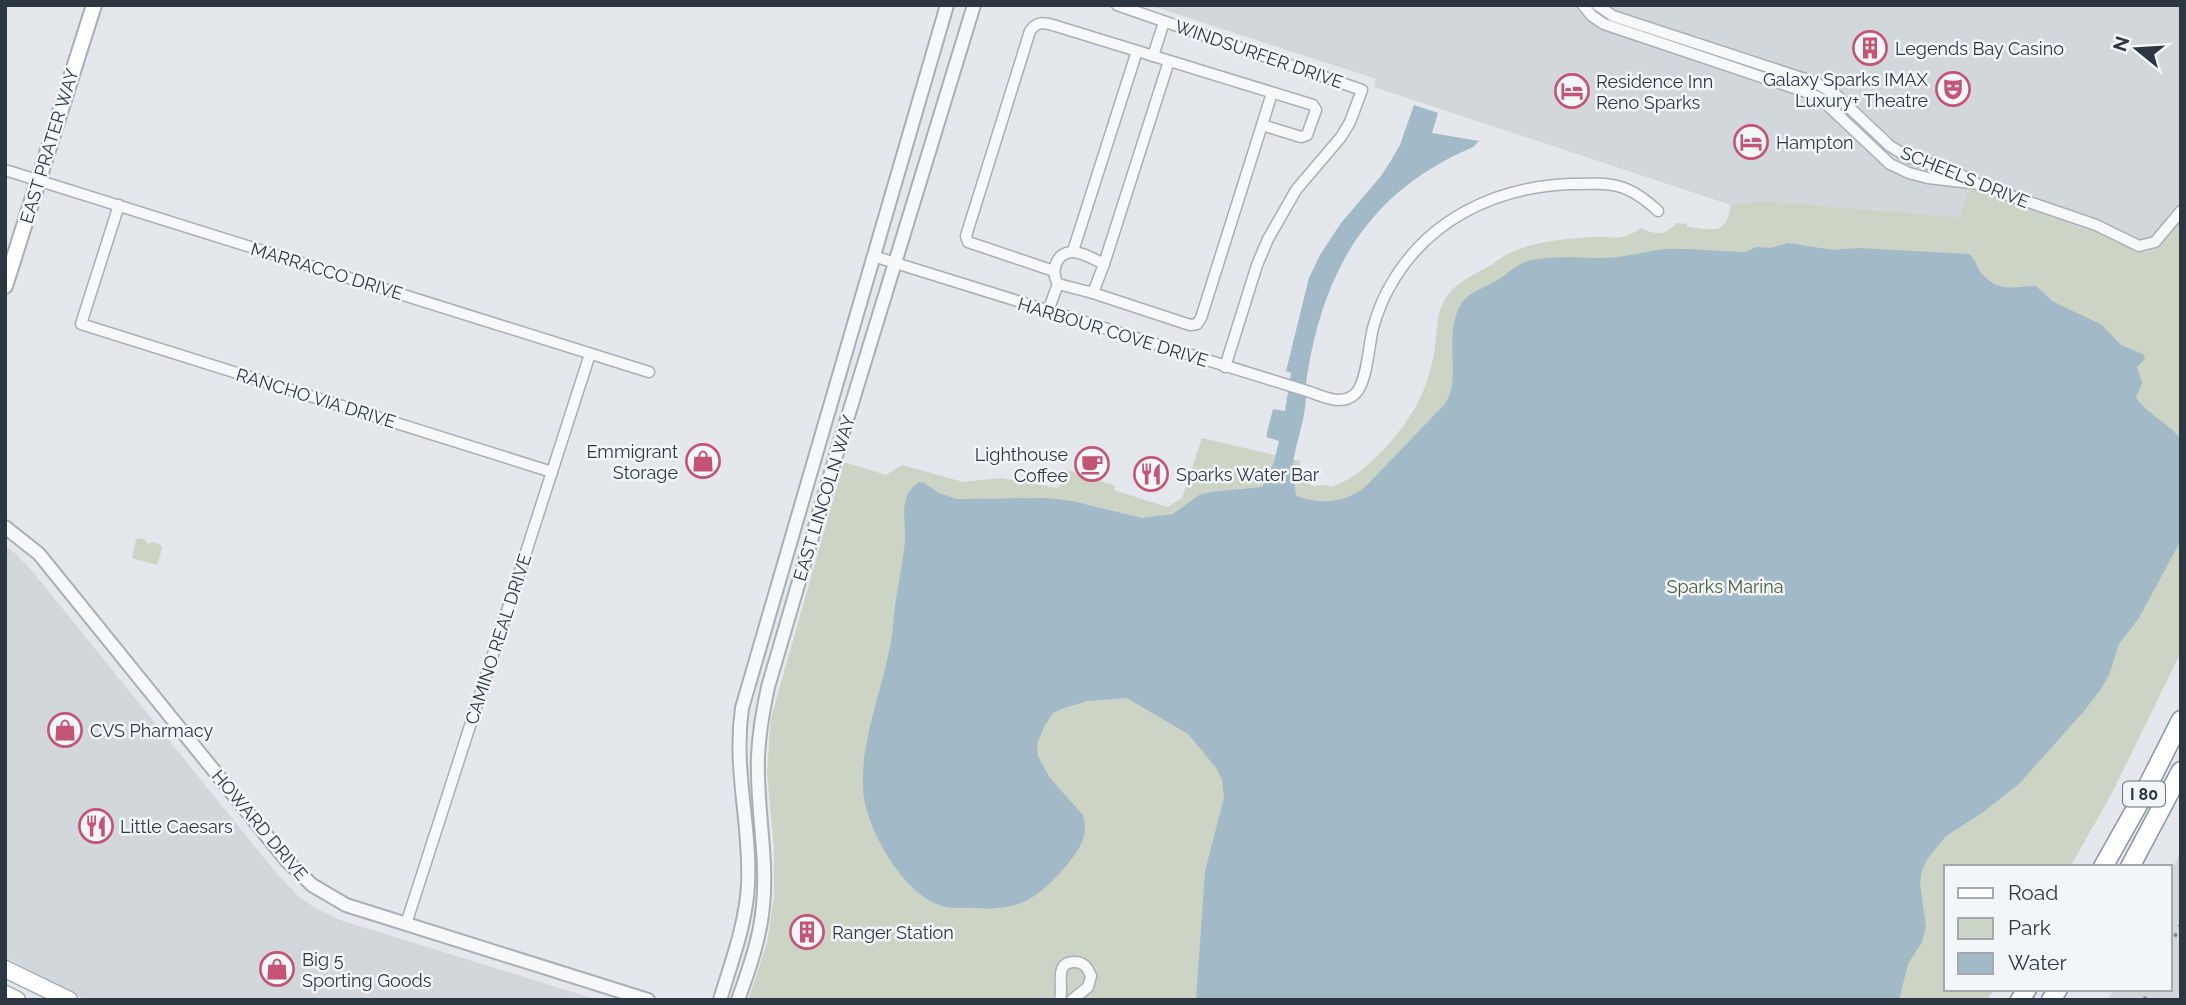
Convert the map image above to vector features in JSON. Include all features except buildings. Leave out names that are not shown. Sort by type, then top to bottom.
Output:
[{"type":"highway","name":"I 80","points":[[2104,865],[2181,720]]},
{"type":"highway","name":"I 80","points":[[2131,865],[2181,771]]},
{"type":"main road","name":"EAST PRATER WAY","points":[[5,286],[94,5]]},
{"type":"main road","points":[[5,969],[69,1000]]},
{"type":"main road","points":[[5,994],[17,1000]]},
{"type":"street","name":"EAST LINCOLN WAY","points":[[720,1000],[738,940],[748,886],[738,759],[742,708],[947,5]]},
{"type":"street","name":"EAST LINCOLN WAY","points":[[738,1000],[756,945],[763,906],[764,848],[758,757],[762,716],[837,452],[974,5]]},
{"type":"street","name":"WINDSURFER DRIVE","points":[[1117,5],[1362,90],[1346,130],[1296,190],[1268,239],[1257,265],[1226,367]]},
{"type":"street","points":[[1583,5],[1592,16],[1604,24],[1820,98],[1890,164],[1909,173],[1979,185]]},
{"type":"street","name":"SCHEELS DRIVE","points":[[1597,5],[1613,16],[1817,83],[1834,93],[1889,146],[1899,152],[1959,174],[1979,185],[2096,225],[2139,246],[2155,242],[2181,211]]},
{"type":"street","points":[[1054,271],[968,242],[966,236],[1034,24],[1041,22],[1137,51],[1312,105],[1316,110],[1307,135],[1301,137],[1262,125]]},
{"type":"street","points":[[1153,56],[1164,22]]},
{"type":"street","points":[[1653,42],[1663,39],[1715,56],[1728,54]]},
{"type":"street","points":[[1048,311],[1058,284],[1054,271],[1059,258],[1073,251],[1137,51]]},
{"type":"street","points":[[1093,293],[1169,61]]},
{"type":"street","points":[[1724,65],[1737,63],[1810,86],[1817,83]]},
{"type":"street","points":[[1058,284],[1190,325],[1197,324],[1218,269],[1272,93]]},
{"type":"street","name":"MARRACCO DRIVE","points":[[5,170],[649,372]]},
{"type":"street","name":"HARBOUR COVE DRIVE","points":[[873,257],[1338,400],[1353,396],[1361,384],[1373,327],[1388,289],[1421,244],[1454,216],[1481,202],[1518,191],[1575,184],[1608,184],[1627,188],[1642,196],[1658,211]]},
{"type":"street","name":"RANCHO VIA DRIVE","points":[[119,205],[81,324],[552,472]]},
{"type":"street","points":[[1073,251],[1104,264]]},
{"type":"street","name":"CAMINO REAL DRIVE","points":[[406,924],[590,354]]},
{"type":"street","name":"HOWARD DRIVE","points":[[5,527],[29,543],[39,554],[296,871],[328,896],[346,905],[648,1000]]},
{"type":"street","points":[[1060,1000],[1061,971],[1069,962],[1077,961],[1084,964],[1091,976],[1088,987],[1072,1000]]},
{"type":"shaded area","points":[[1149,5],[2181,5],[2181,222],[2154,251],[2138,253],[1969,189],[1959,217],[1762,201],[1731,205],[1374,87],[1376,79]]},
{"type":"shaded area","points":[[5,546],[33,572],[273,869],[297,895],[315,908],[340,920],[598,1000],[86,1000],[5,957]]},
{"type":"shaded area","points":[[2181,851],[2181,1000],[2108,1000],[2113,991],[2172,991],[2172,869]]},
{"type":"green space","name":"Sparks Marina","points":[[1969,189],[2093,232],[2138,253],[2154,251],[2179,221],[2181,222],[2181,652],[2111,795],[2071,865],[1944,865],[1944,991],[1993,991],[1987,1000],[748,1000],[767,943],[774,897],[774,848],[767,772],[771,718],[844,462],[886,475],[902,465],[963,482],[1001,478],[1058,488],[1065,480],[1068,470],[1115,486],[1114,490],[1167,507],[1182,498],[1202,438],[1300,461],[1301,476],[1312,486],[1330,487],[1355,475],[1380,454],[1410,416],[1427,382],[1439,316],[1449,293],[1463,281],[1509,253],[1551,241],[1621,237],[1641,228],[1660,233],[1676,223],[1687,224],[1687,227],[1717,229],[1726,222],[1731,205],[1762,201],[1959,217]]},
{"type":"green space","points":[[139,538],[148,544],[153,542],[161,545],[157,565],[132,558],[136,540]]},
{"type":"water","name":"Sparks Marina","points":[[1414,105],[1438,113],[1432,133],[1479,141],[1406,186],[1380,210],[1358,238],[1340,268],[1315,337],[1307,376],[1306,403],[1293,465],[1296,496],[1314,501],[1332,501],[1365,487],[1444,405],[1452,384],[1455,321],[1465,299],[1518,265],[1537,259],[1611,258],[1666,249],[1746,252],[1756,247],[1771,248],[1788,243],[1833,250],[1859,248],[1969,254],[1989,280],[2002,287],[2036,286],[2052,301],[2102,325],[2121,345],[2143,354],[2145,359],[2137,367],[2142,383],[2136,397],[2143,407],[2181,439],[2181,540],[2139,618],[2119,644],[2109,675],[2084,711],[2020,783],[1982,813],[1946,836],[1928,858],[1920,883],[1926,927],[1922,942],[1908,964],[1899,1000],[1196,1000],[1205,871],[1224,798],[1222,780],[1217,769],[1188,734],[1127,698],[1088,701],[1064,708],[1053,713],[1045,725],[1037,744],[1038,756],[1049,777],[1082,814],[1085,829],[1075,855],[1036,895],[1015,905],[1003,907],[942,906],[915,890],[891,862],[882,846],[864,798],[864,757],[890,646],[905,541],[905,504],[911,490],[919,482],[957,499],[1046,498],[1072,501],[1142,518],[1173,514],[1199,495],[1210,492],[1262,487],[1274,462],[1279,441],[1266,437],[1273,409],[1285,411],[1291,373],[1286,371],[1309,278],[1341,223],[1390,162],[1400,145]]},
{"type":"railway","points":[[2172,942],[2181,924]]},
{"type":"railway","points":[[2144,1000],[2148,991]]},
{"type":"place","name":"Legends Bay Casino","points":[[1870,48]]},
{"type":"place","name":"Galaxy Sparks IMAX Luxury+ Theatre","points":[[1953,89]]},
{"type":"place","name":"Residence Inn Reno Sparks","points":[[1572,91]]},
{"type":"place","name":"Hampton","points":[[1751,142]]},
{"type":"place","name":"Emmigrant Storage","points":[[703,461]]},
{"type":"place","name":"Lighthouse Coffee","points":[[1092,464]]},
{"type":"place","name":"Sparks Water Bar","points":[[1151,474]]},
{"type":"place","name":"CVS Pharmacy","points":[[65,730]]},
{"type":"place","name":"Little Caesars","points":[[96,826]]},
{"type":"place","name":"Ranger Station","points":[[807,932]]},
{"type":"place","name":"Big 5 Sporting Goods","points":[[277,969]]}]
